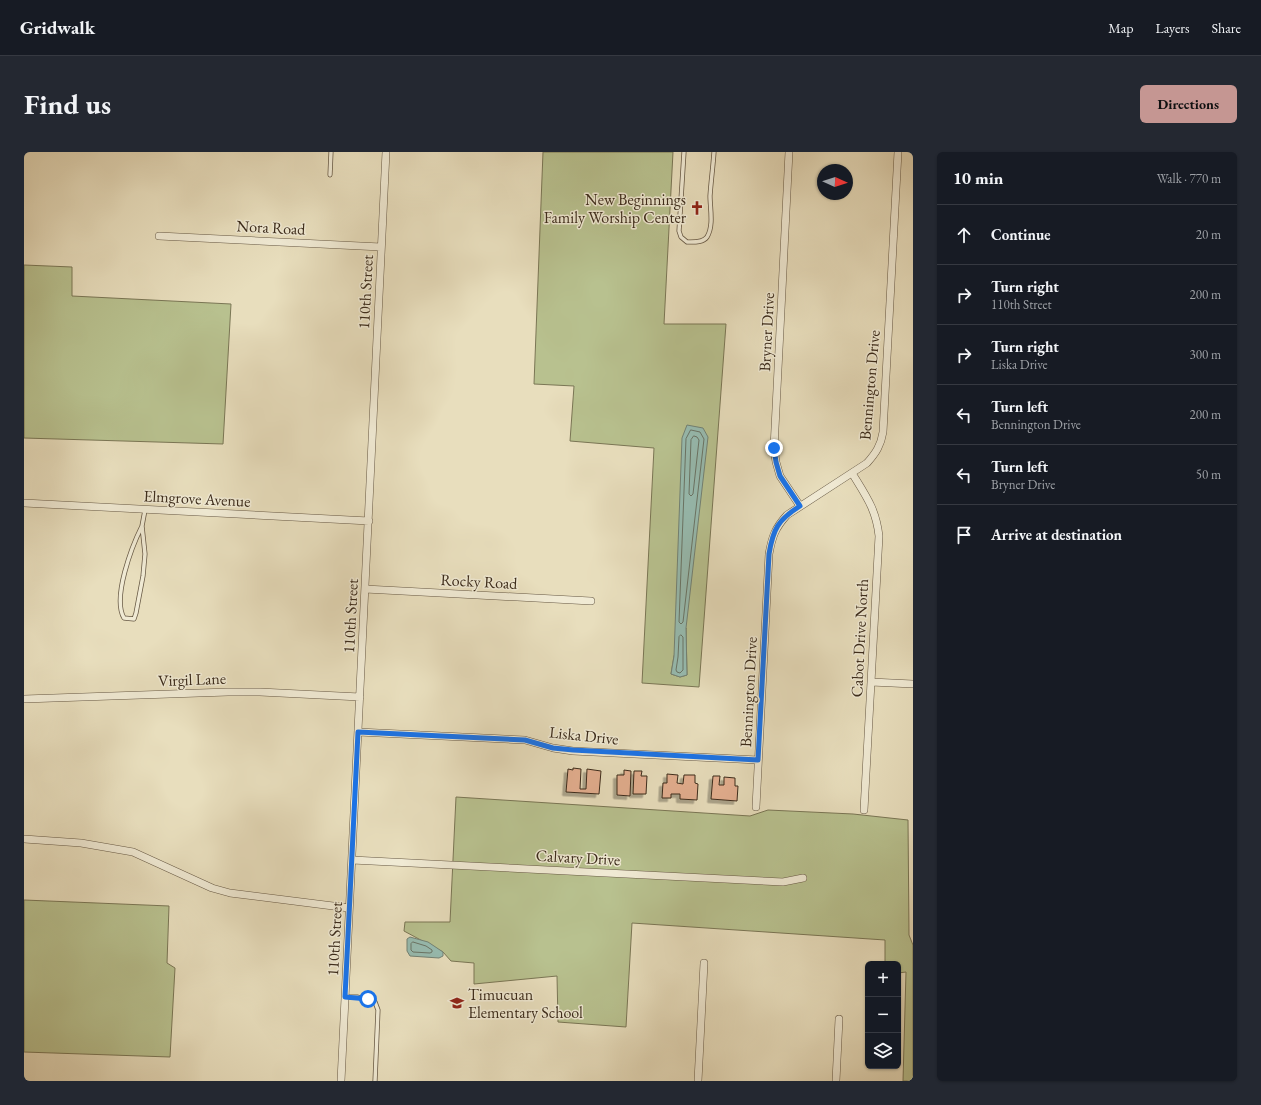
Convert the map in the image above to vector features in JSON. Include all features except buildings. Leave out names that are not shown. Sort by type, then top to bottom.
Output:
[{"type":"street","name":"110th Street","points":[[341,1081],[386,152]]},
{"type":"street","name":"Bryner Drive","points":[[789,152],[774,448],[780,476],[800,506]]},
{"type":"street","name":"Bennington Drive","points":[[756,807],[769,554],[772,539],[778,525],[786,515],[868,463],[876,454],[881,443],[883,432],[898,152]]},
{"type":"street","name":"Nora Road","points":[[158,236],[382,247]]},
{"type":"street","name":"Cabot Drive North","points":[[852,473],[872,507],[877,522],[879,536],[864,810]]},
{"type":"street","name":"Elmgrove Avenue","points":[[24,503],[369,521]]},
{"type":"street","name":"Rocky Road","points":[[366,589],[591,601]]},
{"type":"street","points":[[871,682],[913,684]]},
{"type":"street","name":"Virgil Lane","points":[[24,699],[228,692],[260,692],[360,697]]},
{"type":"street","name":"Liska Drive","points":[[358,732],[525,740],[553,748],[573,750],[758,760]]},
{"type":"street","points":[[24,839],[81,843],[133,852],[212,888],[230,894],[349,908]]},
{"type":"street","name":"Calvary Drive","points":[[352,860],[782,882],[803,878]]},
{"type":"street","points":[[698,1081],[704,963]]},
{"type":"street","points":[[836,1081],[839,1019]]},
{"type":"lane","points":[[330,175],[331,152]]},
{"type":"lane","points":[[684,152],[679,231],[681,237],[686,242],[695,242],[702,241],[707,237],[711,223],[710,197],[714,152]]},
{"type":"lane","points":[[142,526],[145,554],[143,576],[136,613],[134,619],[129,619],[124,618],[120,612],[123,580],[134,543],[142,526],[145,510]]},
{"type":"lane","points":[[345,997],[368,999],[375,1002],[378,1010],[375,1081]]},
{"type":"green space","points":[[543,152],[673,152],[664,324],[726,324],[699,687],[642,683],[654,448],[570,441],[574,386],[534,384]],"holes":[[[686,628],[687,675],[680,677],[671,674],[674,656]]]},
{"type":"green space","points":[[24,265],[72,267],[72,296],[231,304],[223,444],[24,438]]},
{"type":"green space","points":[[456,797],[750,816],[768,810],[853,814],[908,820],[909,935],[913,945],[913,1081],[903,1081],[906,972],[901,973],[901,961],[885,961],[885,940],[632,923],[626,1027],[558,1022],[557,976],[474,984],[474,963],[451,961],[443,952],[404,931],[405,922],[450,922]]},
{"type":"green space","points":[[24,900],[169,906],[167,963],[175,968],[170,1057],[24,1052]]},
{"type":"water","points":[[687,425],[703,428],[708,437],[686,628],[687,675],[680,677],[671,674],[674,656],[682,438]]},
{"type":"water","points":[[410,937],[428,942],[443,952],[443,956],[439,958],[410,956],[407,951],[407,939]]},
{"type":"place","name":"New Beginnings Family Worship Center","points":[[697,208]]},
{"type":"place","name":"Timucuan Elementary School","points":[[457,1003]]},
{"type":"route","points":[[368,999],[345,997],[358,732],[525,740],[553,748],[573,750],[758,760],[769,554],[772,539],[778,525],[786,515],[800,506],[780,476],[774,448]]}]
